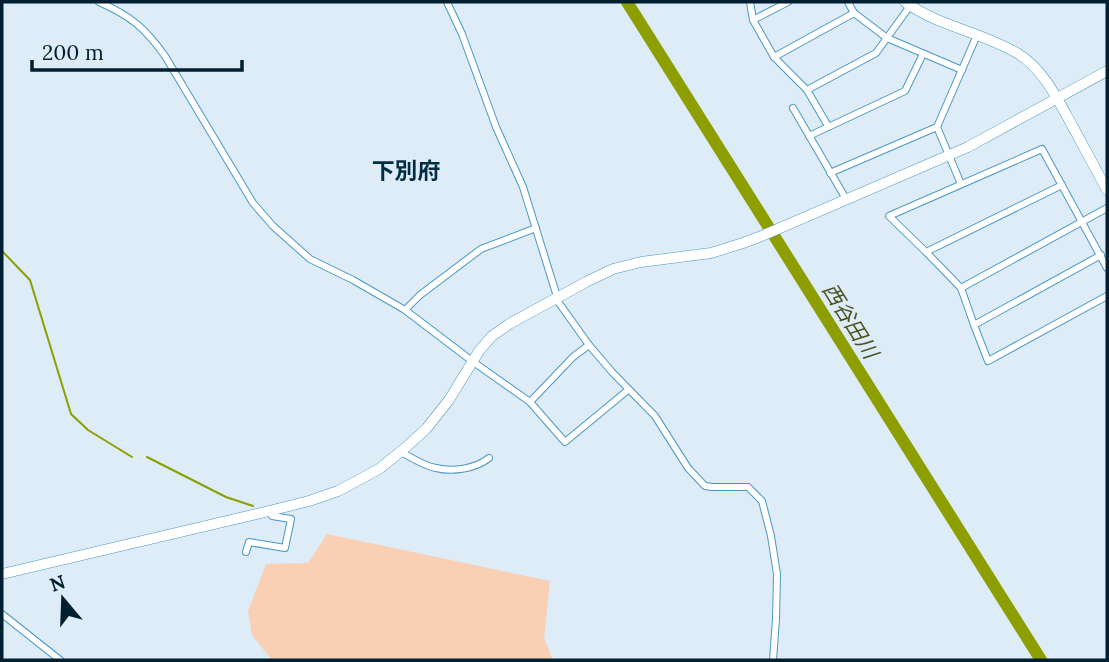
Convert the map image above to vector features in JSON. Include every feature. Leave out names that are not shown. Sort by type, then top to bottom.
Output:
[{"type":"street","points":[[99,2],[120,11],[140,25],[155,42],[253,203],[273,226],[310,259],[405,310],[472,362],[530,402],[565,442],[628,390]]},
{"type":"street","points":[[447,2],[496,127],[523,187],[557,298],[589,345],[655,416],[688,468],[705,486],[748,487],[762,501],[771,536],[776,574],[773,660]]},
{"type":"street","points":[[750,2],[753,20],[774,57],[807,90],[828,126]]},
{"type":"street","points":[[753,20],[788,2]]},
{"type":"street","points":[[848,2],[854,13],[887,38],[961,69]]},
{"type":"street","points":[[807,90],[876,53],[907,4],[1019,54],[1037,70],[1057,99],[1107,190]]},
{"type":"street","points":[[774,57],[854,13]]},
{"type":"street","points":[[830,173],[937,127],[977,35]]},
{"type":"street","points":[[809,136],[905,91],[923,54]]},
{"type":"street","points":[[2,574],[269,511],[322,497],[353,484],[379,469],[426,429],[486,343],[500,330],[586,282],[613,269],[641,262],[711,253],[743,243],[978,142],[1107,71]]},
{"type":"street","points":[[793,108],[846,200]]},
{"type":"street","points":[[937,127],[961,184]]},
{"type":"street","points":[[1107,268],[1042,149],[889,216],[961,288],[988,361],[1107,296]]},
{"type":"street","points":[[926,252],[1062,185]]},
{"type":"street","points":[[961,288],[1107,208]]},
{"type":"street","points":[[405,310],[420,295],[481,249],[536,228]]},
{"type":"street","points":[[974,325],[1101,256]]},
{"type":"street","points":[[530,402],[573,357],[589,345]]},
{"type":"street","points":[[401,452],[428,466],[448,470],[472,467],[489,458]]},
{"type":"street","points":[[246,552],[249,542],[285,548],[291,519],[272,516],[269,511]]},
{"type":"street","points":[[2,614],[60,660]]},
{"type":"shaded area","points":[[327,534],[550,581],[544,638],[553,660],[272,660],[252,635],[248,611],[266,564],[308,563]]},
{"type":"waterway","name":"西谷田川","points":[[627,2],[1041,660]]},
{"type":"waterway","points":[[2,251],[30,280],[71,414],[88,430],[132,457]]},
{"type":"waterway","points":[[147,457],[226,497],[253,506]]},
{"type":"district","name":"下別府","points":[[406,171]]}]
